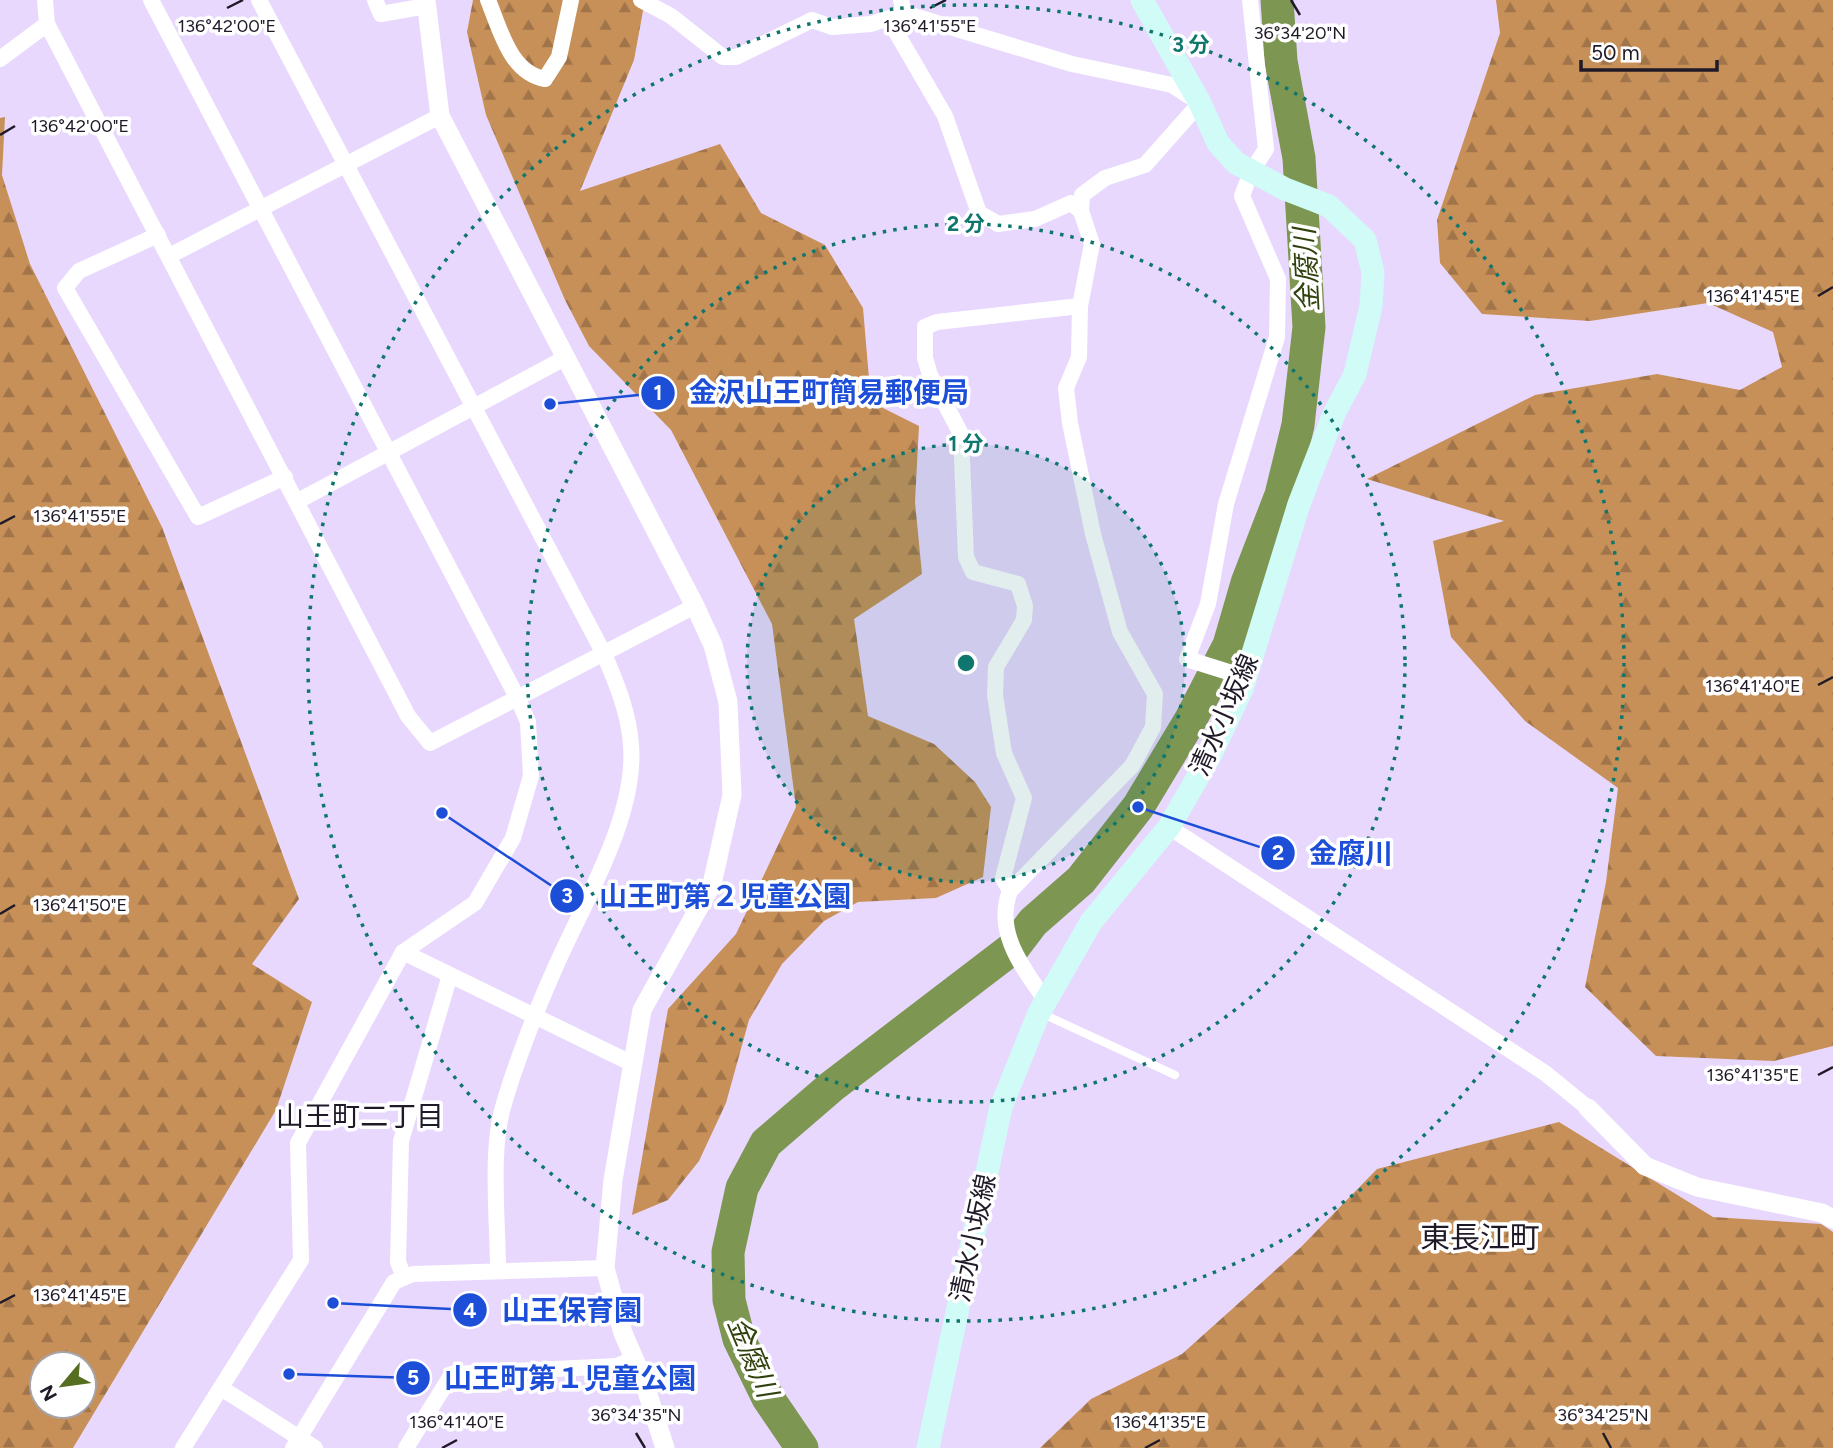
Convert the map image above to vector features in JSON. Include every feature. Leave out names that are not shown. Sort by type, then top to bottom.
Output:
[{"type":"main road","name":"清水小坂線","points":[[928,1448],[1001,1107],[1043,1007],[1091,922],[1169,827],[1210,756],[1242,682],[1299,504],[1334,414],[1355,374],[1371,306],[1373,272],[1365,240],[1329,206],[1257,176],[1236,163],[1218,143],[1200,103],[1142,0]]},
{"type":"street","points":[[45,0],[47,24],[408,716],[430,743],[695,606]]},
{"type":"street","points":[[151,0],[258,209],[518,699],[528,722],[531,776],[513,838],[475,903],[454,920],[403,951],[298,1143],[301,1260],[183,1448]]},
{"type":"street","points":[[259,0],[604,654],[618,687],[632,746],[625,800],[601,870],[554,969],[502,1108],[497,1137],[498,1270]]},
{"type":"street","points":[[374,0],[381,14],[426,3],[440,116],[695,606],[713,645],[728,702],[732,795],[712,884],[642,1010],[613,1180],[605,1268],[623,1333],[665,1448]]},
{"type":"street","points":[[488,0],[519,67],[534,77],[545,79],[559,57],[571,0]]},
{"type":"street","points":[[641,0],[671,16],[723,57],[736,57],[812,20],[832,27],[871,24],[903,7],[1072,64],[1172,85],[1200,103],[1145,165],[1105,178],[1082,195],[1081,211],[1092,244],[1080,306],[1079,357],[1066,388],[1070,423],[1093,534],[1120,632],[1156,694],[1153,727],[1132,766],[1007,898]]},
{"type":"street","points":[[1242,682],[1187,659],[1208,604],[1226,504],[1277,337],[1278,279],[1242,196],[1257,176],[1266,149],[1250,0]]},
{"type":"street","points":[[903,7],[896,32],[945,116],[979,213],[998,224],[1035,219],[1071,204],[1081,211]]},
{"type":"street","points":[[0,59],[47,24]]},
{"type":"street","points":[[169,256],[440,116]]},
{"type":"street","points":[[158,235],[79,271],[65,288],[198,517],[285,477]]},
{"type":"street","points":[[1043,1007],[1017,960],[1003,921],[1007,898],[1003,878],[1024,798],[1004,752],[995,695],[996,667],[1024,620],[1025,606],[1018,584],[973,572],[966,557],[961,434],[930,375],[925,358],[925,327],[937,322],[1080,306]]},
{"type":"street","points":[[298,501],[565,358]]},
{"type":"street","points":[[1169,827],[1545,1073],[1588,1108],[1645,1166],[1697,1187],[1822,1213],[1833,1219]]},
{"type":"street","points":[[403,951],[633,1064]]},
{"type":"street","points":[[404,1277],[398,1262],[401,1141],[450,975]]},
{"type":"street","points":[[296,1443],[394,1282],[404,1277],[498,1270],[605,1268]]},
{"type":"street","points":[[406,1448],[452,1374],[617,1366],[634,1359]]},
{"type":"street","points":[[221,1388],[296,1443],[315,1448]]},
{"type":"lane","points":[[1043,1007],[1175,1075]]},
{"type":"green space","points":[[473,0],[645,0],[634,60],[580,191],[720,144],[761,213],[825,245],[863,308],[871,402],[919,426],[915,502],[922,574],[854,619],[868,716],[934,744],[975,782],[991,807],[983,877],[936,898],[858,902],[824,921],[782,964],[749,1020],[726,1103],[699,1161],[668,1200],[632,1215],[668,1009],[736,934],[796,807],[772,624],[671,430],[589,346],[565,300],[486,115],[467,32]]},
{"type":"green space","points":[[1496,0],[1833,0],[1833,1046],[1774,1061],[1656,1056],[1585,987],[1606,882],[1618,788],[1525,721],[1451,637],[1433,541],[1504,521],[1367,479],[1535,395],[1657,374],[1740,390],[1782,367],[1773,332],[1708,303],[1590,321],[1482,314],[1440,263],[1437,220],[1500,33]]},
{"type":"green space","points":[[5,117],[2,175],[30,264],[162,527],[299,899],[252,964],[312,1002],[276,1110],[98,1406],[98,1350],[28,1350],[28,1420],[90,1420],[73,1448],[0,1448],[0,118]]},
{"type":"green space","points":[[1559,1122],[1713,1217],[1821,1224],[1833,1232],[1833,1448],[1040,1448],[1091,1399],[1182,1354],[1300,1248],[1377,1169]]},
{"type":"waterway","name":"金腐川","points":[[802,1448],[768,1398],[739,1339],[729,1300],[728,1252],[742,1188],[766,1143],[831,1087],[1014,947],[1033,922],[1081,880],[1138,807],[1191,719],[1229,645],[1247,583],[1281,495],[1298,425],[1309,327],[1299,158],[1281,61],[1277,0]]},
{"type":"place","name":"金沢山王町簡易郵便局","points":[[550,404]]},
{"type":"place","name":"金腐川","points":[[1138,807]]},
{"type":"place","name":"山王町第２児童公園","points":[[442,813]]},
{"type":"place","name":"山王保育園","points":[[333,1303]]},
{"type":"place","name":"山王町第１児童公園","points":[[289,1374]]},
{"type":"district","name":"山王町二丁目","points":[[360,1116]]},
{"type":"district","name":"東長江町","points":[[1480,1237]]}]
